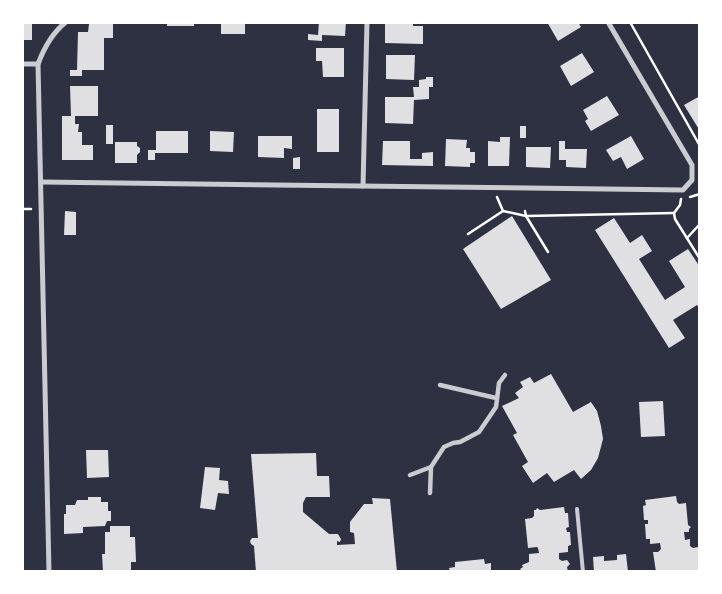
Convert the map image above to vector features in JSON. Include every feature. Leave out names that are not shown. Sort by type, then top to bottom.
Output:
[{"type":"street","points":[[48,572],[38,64],[51,37],[66,22]]},
{"type":"street","points":[[363,186],[367,22]]},
{"type":"street","points":[[40,182],[683,190],[692,180],[692,165],[608,22]]},
{"type":"street","points":[[22,64],[38,64]]},
{"type":"street","points":[[430,493],[431,467],[444,447],[460,442],[479,432],[496,407],[499,383],[505,375]]},
{"type":"street","points":[[440,385],[496,398]]},
{"type":"street","points":[[410,475],[431,467]]},
{"type":"lane","points":[[576,510],[583,572]]},
{"type":"path","points":[[630,22],[700,146]]},
{"type":"path","points":[[493,188],[503,211]]},
{"type":"path","points":[[468,234],[503,211],[526,216],[668,214],[674,213],[680,205],[682,197]]},
{"type":"path","points":[[525,211],[526,216],[548,252]]},
{"type":"path","points":[[674,213],[675,220],[700,259]]},
{"type":"path","points":[[687,238],[700,224]]},
{"type":"building","points":[[22,22],[32,22],[32,40],[22,40]]},
{"type":"building","points":[[167,22],[194,22],[194,26],[167,26]]},
{"type":"building","points":[[221,22],[245,22],[245,34],[221,34]]},
{"type":"building","points":[[319,22],[346,22],[345,36],[322,35],[322,41],[308,40],[308,34],[318,35]]},
{"type":"building","points":[[385,22],[413,22],[413,26],[423,26],[423,44],[385,43]]},
{"type":"building","points":[[547,22],[578,22],[581,27],[558,41]]},
{"type":"building","points":[[89,24],[113,24],[113,38],[104,38],[104,70],[82,70],[82,76],[70,76],[70,70],[77,70],[78,32],[88,32]]},
{"type":"building","points":[[316,48],[344,48],[344,77],[323,77],[322,61],[316,61]]},
{"type":"building","points":[[582,53],[594,72],[571,86],[560,66]]},
{"type":"building","points":[[386,55],[415,55],[414,80],[386,79]]},
{"type":"building","points":[[426,77],[433,77],[433,87],[429,87],[429,99],[414,100],[413,124],[385,123],[385,97],[414,97],[413,87],[419,87],[419,80],[426,79]]},
{"type":"building","points":[[70,86],[98,86],[98,116],[75,116],[75,124],[79,124],[78,132],[82,132],[82,145],[93,145],[93,160],[62,160],[62,116],[71,116]]},
{"type":"building","points":[[607,96],[619,115],[591,131],[585,121],[588,119],[583,110]]},
{"type":"building","points":[[700,96],[700,131],[684,105]]},
{"type":"building","points":[[317,109],[339,109],[339,152],[317,152]]},
{"type":"building","points":[[106,125],[113,125],[113,144],[106,144]]},
{"type":"building","points":[[520,126],[526,126],[526,138],[520,138]]},
{"type":"building","points":[[156,131],[188,131],[188,153],[155,153],[155,160],[148,160],[148,150],[156,150]]},
{"type":"building","points":[[210,131],[234,132],[233,152],[210,151]]},
{"type":"building","points":[[258,136],[292,136],[292,149],[284,148],[284,158],[258,157]]},
{"type":"building","points":[[631,136],[644,159],[627,169],[621,157],[613,161],[606,150]]},
{"type":"building","points":[[500,137],[510,137],[509,166],[488,166],[488,141],[500,142]]},
{"type":"building","points":[[446,139],[467,140],[466,148],[470,148],[470,152],[475,152],[475,163],[470,163],[470,167],[445,166]]},
{"type":"building","points":[[383,141],[410,141],[410,159],[422,159],[422,153],[433,152],[433,166],[382,165]]},
{"type":"building","points":[[559,141],[565,141],[565,149],[587,149],[586,168],[566,167],[566,160],[559,160]]},
{"type":"building","points":[[115,142],[137,142],[140,152],[137,155],[137,163],[115,163]]},
{"type":"building","points":[[526,147],[551,147],[550,168],[526,167]]},
{"type":"building","points":[[300,157],[300,169],[293,169],[293,158]]},
{"type":"building","points":[[65,211],[76,212],[76,235],[64,235]]},
{"type":"building","points":[[512,216],[551,280],[501,309],[463,249]]},
{"type":"building","points":[[614,218],[630,243],[642,235],[652,251],[639,259],[665,300],[685,287],[669,261],[688,249],[700,267],[700,309],[697,305],[673,320],[685,338],[669,348],[595,230]]},
{"type":"building","points":[[551,374],[573,412],[591,402],[597,411],[603,439],[598,458],[591,470],[581,479],[574,470],[554,482],[547,473],[533,483],[522,466],[528,462],[513,435],[517,433],[502,406],[519,398],[515,393],[523,387],[520,382],[530,377],[534,383]]},
{"type":"building","points":[[663,401],[665,436],[641,437],[639,402]]},
{"type":"building","points":[[86,450],[108,450],[109,477],[87,478]]},
{"type":"building","points":[[316,453],[317,476],[329,476],[330,497],[306,497],[303,503],[303,512],[329,534],[338,534],[341,539],[340,542],[337,541],[337,545],[355,544],[354,533],[350,532],[350,522],[364,504],[373,504],[372,498],[390,499],[397,572],[256,572],[254,546],[250,541],[252,538],[258,538],[251,454]]},
{"type":"building","points":[[205,467],[220,468],[219,480],[228,481],[229,494],[218,493],[215,510],[200,508]]},
{"type":"building","points":[[676,496],[679,504],[686,503],[688,525],[691,527],[689,532],[684,532],[685,540],[690,539],[690,546],[693,548],[698,547],[700,572],[656,572],[653,552],[658,552],[661,549],[660,543],[650,544],[650,539],[646,539],[645,524],[648,524],[648,520],[644,520],[643,506],[646,505],[645,500]]},
{"type":"building","points":[[88,497],[101,497],[101,502],[108,502],[108,511],[111,511],[111,521],[107,521],[105,526],[83,527],[83,533],[64,534],[66,505],[75,505],[77,500],[88,500]]},
{"type":"building","points":[[564,507],[565,513],[568,513],[569,527],[566,528],[567,532],[570,532],[571,545],[568,546],[568,552],[559,553],[559,559],[562,561],[567,560],[570,564],[567,567],[568,572],[523,572],[520,569],[523,567],[522,565],[529,562],[529,554],[539,553],[537,547],[528,548],[525,519],[532,518],[534,510],[537,508],[540,510]]},
{"type":"building","points":[[110,526],[130,526],[130,537],[135,537],[136,562],[131,562],[131,572],[103,572],[102,554],[105,554],[105,532],[110,532]]},
{"type":"building","points":[[626,554],[628,572],[594,572],[593,557],[604,556],[604,561],[617,560],[617,555]]},
{"type":"building","points":[[484,559],[485,564],[491,563],[491,572],[450,572],[449,568],[455,567],[455,562]]}]
